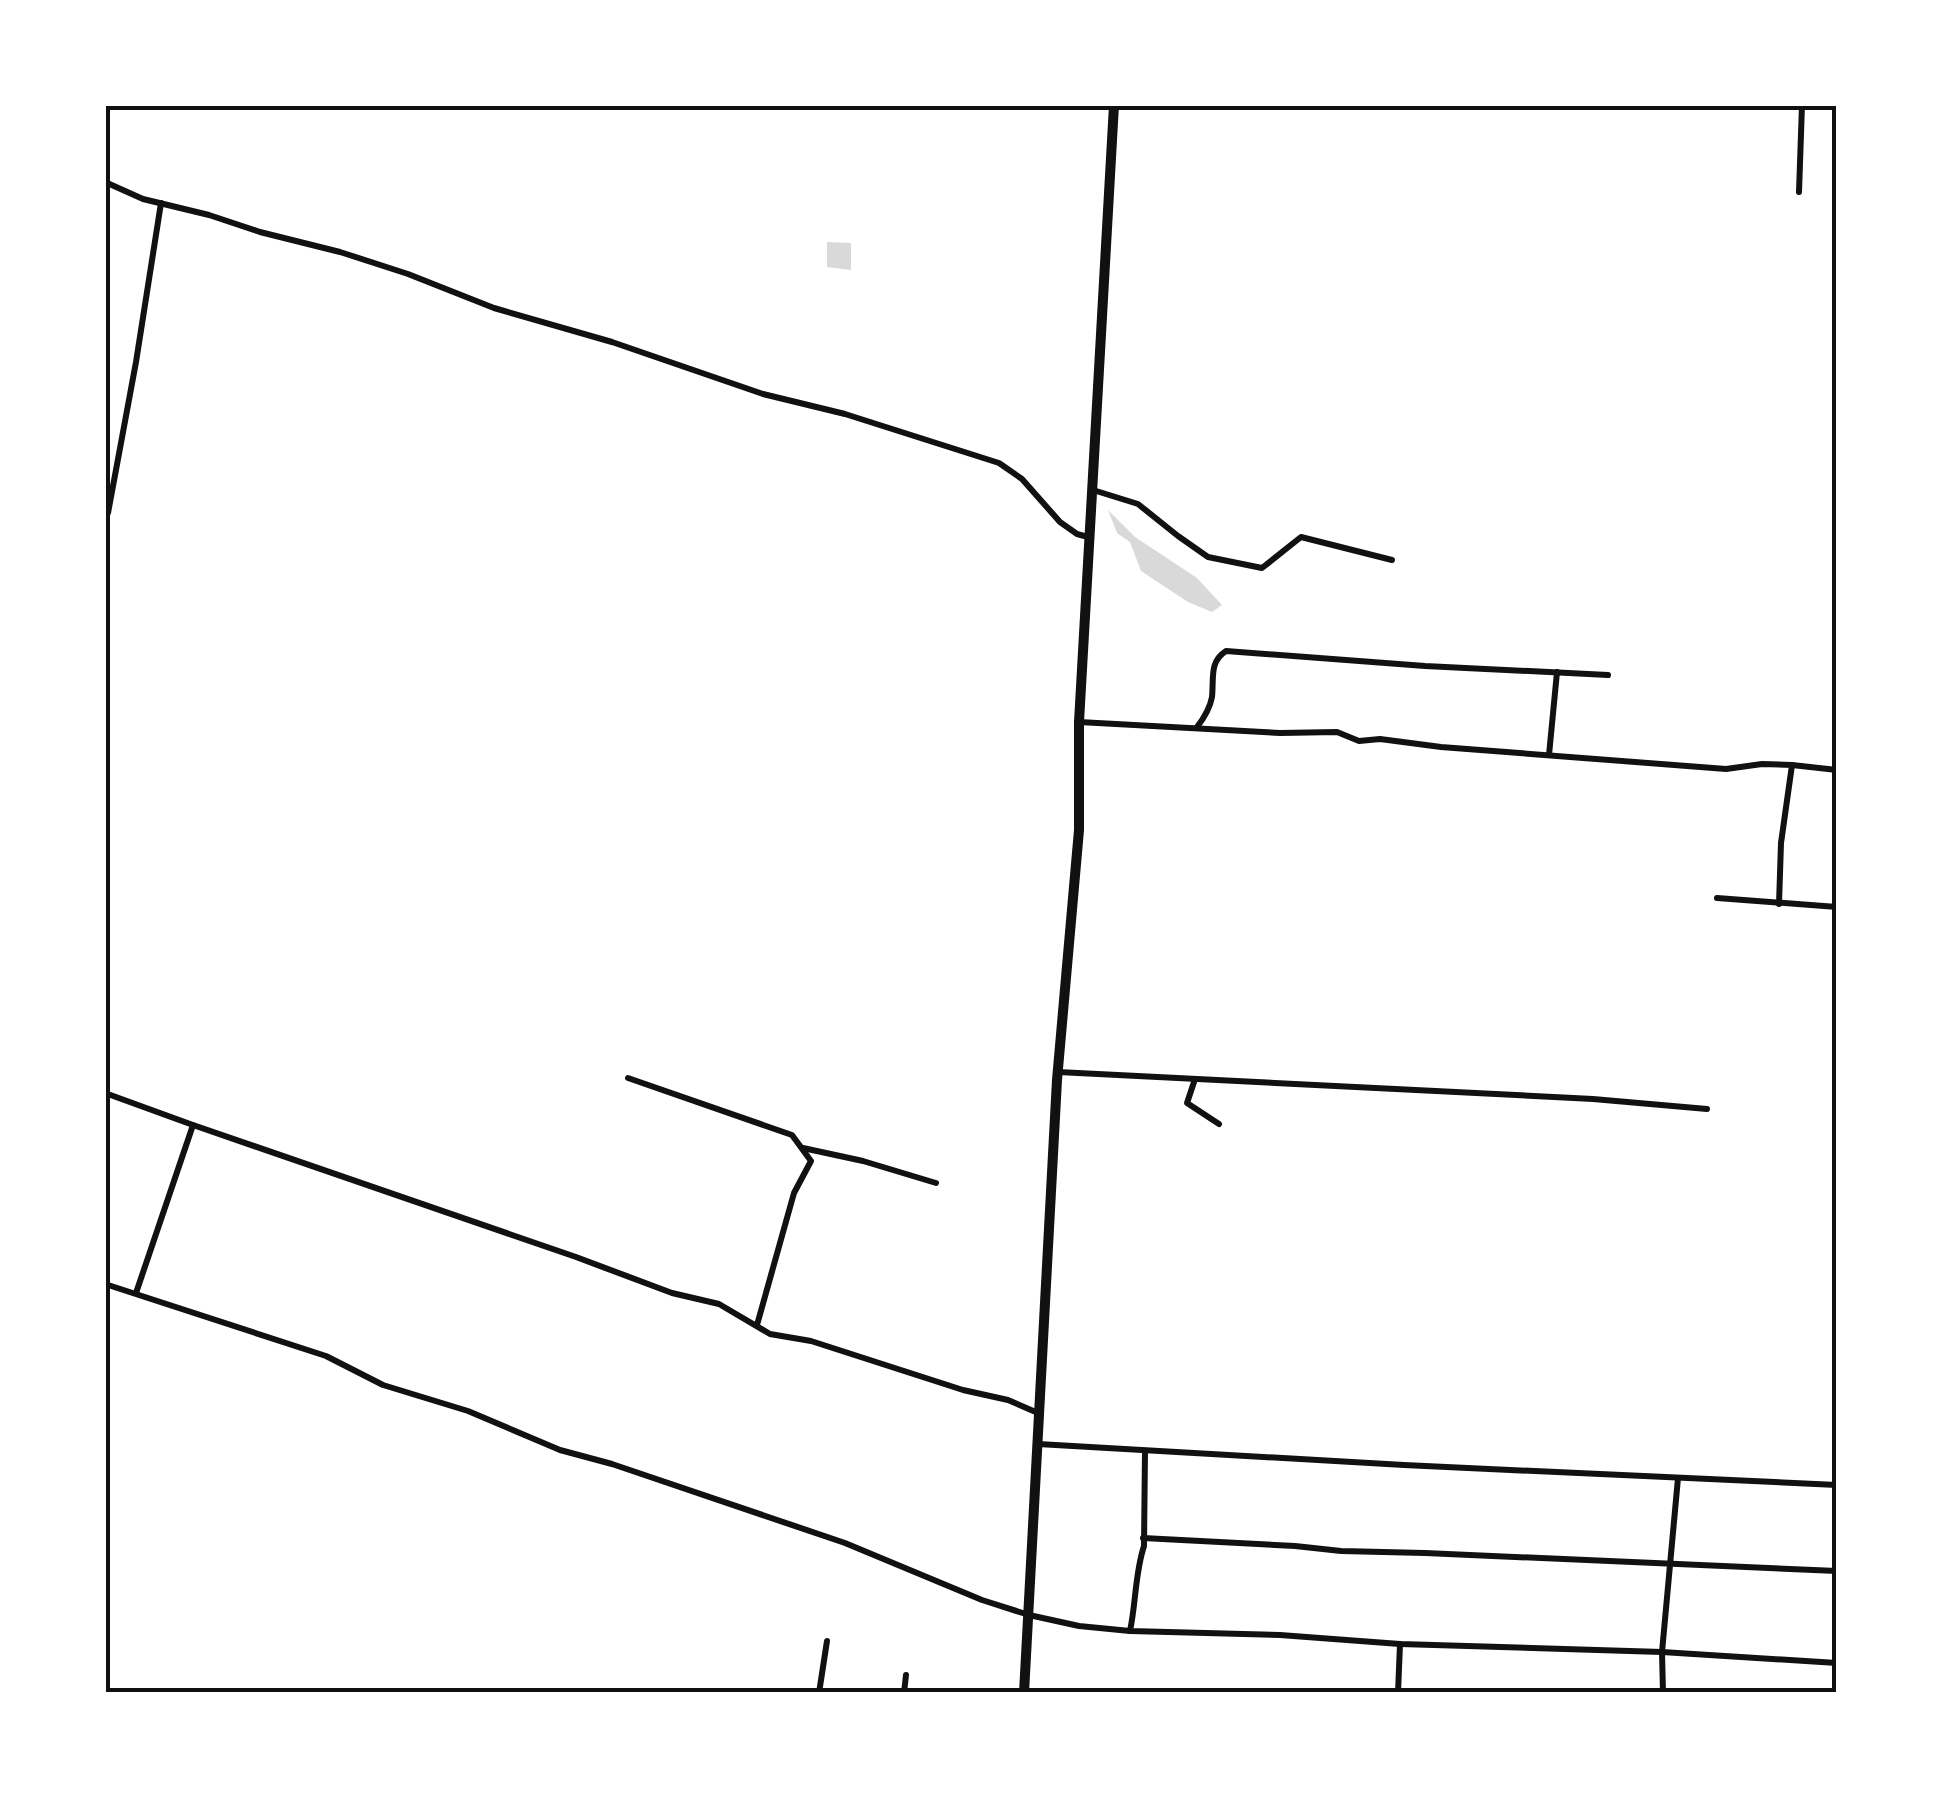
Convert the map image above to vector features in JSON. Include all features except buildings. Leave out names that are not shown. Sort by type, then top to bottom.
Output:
[{"type":"highway","points":[[1024,1693],[1058,1072],[1077,860],[1079,722],[1114,105]]},
{"type":"street","points":[[1799,192],[1802,105]]},
{"type":"street","points":[[105,182],[143,199],[340,252],[494,308],[612,342],[763,394],[845,414],[999,463],[1022,479],[1060,522],[1090,538]]},
{"type":"street","points":[[108,513],[161,203]]},
{"type":"street","points":[[1093,490],[1138,504],[1208,557],[1262,568],[1300,536],[1392,560]]},
{"type":"street","points":[[1196,728],[1212,699],[1213,667],[1217,657],[1226,651],[1345,662],[1608,674]]},
{"type":"street","points":[[1550,755],[1558,672]]},
{"type":"street","points":[[1079,722],[1337,732],[1360,741],[1380,739],[1726,768],[1762,764],[1837,770]]},
{"type":"street","points":[[1779,904],[1781,842],[1792,765]]},
{"type":"street","points":[[1718,898],[1837,907]]},
{"type":"street","points":[[1058,1072],[1593,1099],[1706,1109]]},
{"type":"street","points":[[628,1078],[792,1135],[811,1160],[794,1193],[757,1326]]},
{"type":"street","points":[[1194,1079],[1185,1104],[1218,1124]]},
{"type":"street","points":[[105,1093],[672,1293],[719,1304],[770,1334],[811,1342],[1008,1400],[1039,1414]]},
{"type":"street","points":[[136,1293],[193,1125]]},
{"type":"street","points":[[802,1148],[936,1183]]},
{"type":"street","points":[[105,1284],[326,1356],[384,1384],[468,1411],[560,1450],[846,1543],[967,1594],[1029,1615],[1079,1626],[1837,1662]]},
{"type":"street","points":[[1038,1444],[1837,1485]]},
{"type":"street","points":[[1130,1631],[1143,1538],[1145,1451]]},
{"type":"street","points":[[1663,1693],[1662,1652],[1678,1478]]},
{"type":"street","points":[[1143,1538],[1341,1552],[1837,1570]]},
{"type":"street","points":[[818,1693],[827,1641]]},
{"type":"street","points":[[1398,1693],[1400,1644]]},
{"type":"street","points":[[904,1693],[906,1675]]},
{"type":"shaded area","points":[[827,242],[851,243],[851,270],[827,267]]},
{"type":"shaded area","points":[[1108,510],[1135,537],[1197,578],[1222,605],[1212,612],[1188,602],[1141,571],[1130,542],[1117,533]]}]
